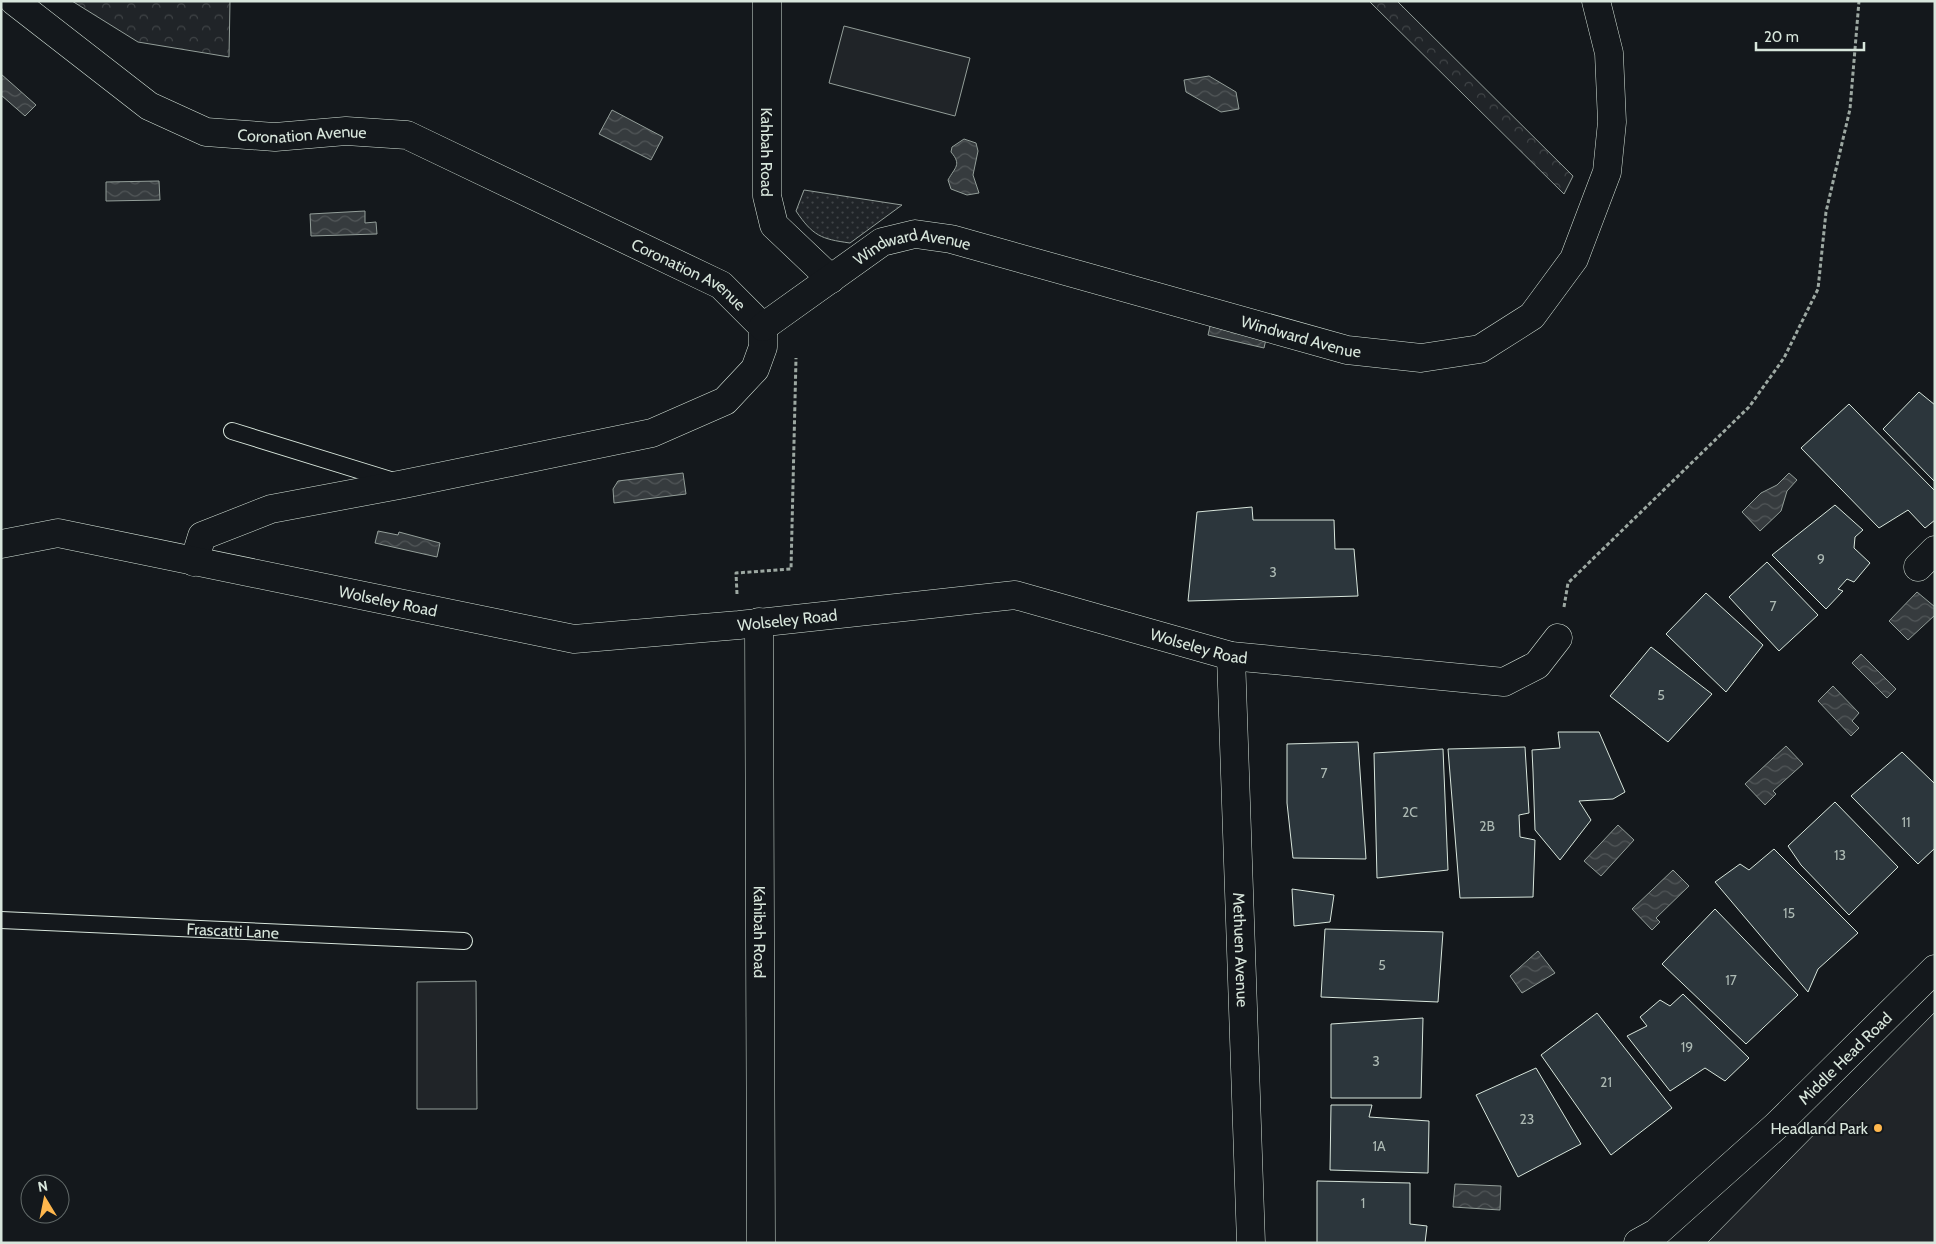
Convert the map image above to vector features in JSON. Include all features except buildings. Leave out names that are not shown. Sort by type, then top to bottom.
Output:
[{"type":"street","name":"Coronation Avenue","points":[[14,1],[148,106],[206,132],[275,137],[346,131],[407,135],[722,285],[763,326]]},
{"type":"street","name":"Kahbah Road","points":[[767,1],[767,196],[774,225],[830,279]]},
{"type":"street","name":"Windward Avenue","points":[[763,326],[882,242],[914,234],[951,239],[1347,350],[1421,358],[1480,348],[1532,316],[1574,259],[1607,172],[1612,122],[1609,53],[1596,1]]},
{"type":"street","points":[[194,562],[202,536],[271,509],[404,484],[652,432],[725,401],[755,369],[763,347],[763,326]]},
{"type":"street","name":"Wolseley Road","points":[[1,544],[58,533],[574,639],[1015,595],[1231,656],[1504,682],[1538,665],[1558,638]]},
{"type":"street","name":"Kahibah Road","points":[[749,623],[761,1243]]},
{"type":"street","name":"Methuen Avenue","points":[[1231,656],[1251,1243]]},
{"type":"street","name":"Middle Head Road","points":[[1638,1243],[1656,1233],[1776,1126],[1935,969]]},
{"type":"lane","points":[[232,430],[404,484]]},
{"type":"lane","name":"Frascatti Lane","points":[[1,920],[464,940]]},
{"type":"path","points":[[1558,638],[1568,583],[1749,408],[1784,358],[1818,290],[1826,212],[1850,109],[1859,1]]},
{"type":"path","points":[[749,623],[736,573],[791,569],[796,352]]},
{"type":"green space","points":[[72,1],[230,1],[229,57],[138,42]]},
{"type":"green space","points":[[1369,1],[1397,1],[1573,176],[1564,194]]},
{"type":"green space","points":[[844,26],[970,58],[955,116],[829,83]]},
{"type":"green space","points":[[804,190],[902,205],[850,243],[840,242],[818,235],[796,211]]},
{"type":"green space","points":[[476,981],[477,1109],[417,1109],[417,982]]},
{"type":"green space","name":"Headland Park","points":[[1935,1012],[1935,1243],[1707,1243]]},
{"type":"water","points":[[1,74],[36,105],[25,116],[1,95]]},
{"type":"water","points":[[1209,76],[1236,92],[1239,109],[1221,112],[1186,92],[1184,80]]},
{"type":"water","points":[[612,110],[663,137],[651,160],[599,134]]},
{"type":"water","points":[[964,139],[976,143],[978,151],[973,175],[979,193],[967,195],[951,189],[948,180],[957,163],[951,152],[952,147]]},
{"type":"water","points":[[159,181],[160,200],[106,201],[106,182]]},
{"type":"water","points":[[365,211],[365,223],[376,222],[377,234],[311,236],[310,214]]},
{"type":"water","points":[[1210,326],[1266,339],[1264,348],[1208,335]]},
{"type":"water","points":[[683,473],[686,494],[614,503],[613,489],[618,481]]},
{"type":"water","points":[[1789,473],[1797,480],[1787,491],[1781,511],[1760,531],[1742,512],[1761,493],[1777,485]]},
{"type":"water","points":[[378,531],[398,535],[399,532],[440,543],[437,557],[375,543]]},
{"type":"water","points":[[1917,592],[1935,607],[1935,615],[1908,640],[1889,621]]},
{"type":"water","points":[[1861,654],[1896,689],[1887,698],[1852,663]]},
{"type":"water","points":[[1833,686],[1859,713],[1852,721],[1859,728],[1851,736],[1818,701]]},
{"type":"water","points":[[1786,746],[1803,764],[1773,791],[1776,794],[1765,805],[1745,784]]},
{"type":"water","points":[[1618,825],[1634,840],[1601,876],[1584,861]]},
{"type":"water","points":[[1673,870],[1689,886],[1656,918],[1660,922],[1652,930],[1632,909]]},
{"type":"water","points":[[1538,951],[1555,973],[1522,993],[1510,976]]},
{"type":"water","points":[[1455,1184],[1501,1186],[1500,1210],[1453,1207]]},
{"type":"place","name":"Headland Park","points":[[1878,1128]]}]
